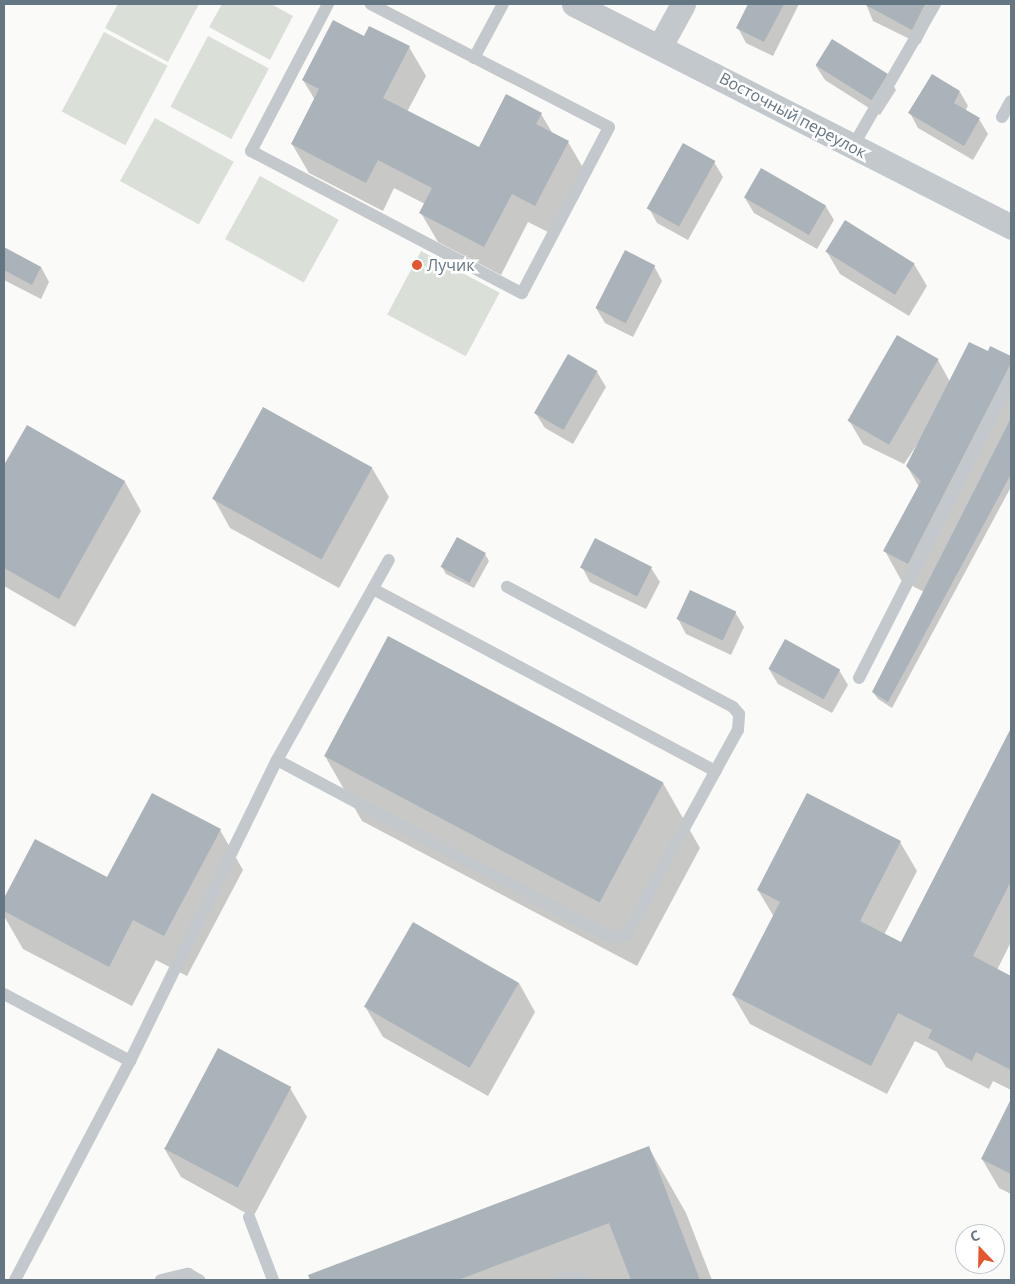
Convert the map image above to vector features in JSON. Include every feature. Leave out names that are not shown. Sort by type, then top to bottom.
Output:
[{"type":"street","name":"Восточный переулок","points":[[574,4],[660,46],[1011,227]]},
{"type":"street","points":[[660,46],[683,4]]},
{"type":"lane","points":[[328,4],[251,152],[522,293],[609,128],[371,4]]},
{"type":"lane","points":[[474,58],[503,4]]},
{"type":"lane","points":[[853,146],[935,4]]},
{"type":"lane","points":[[1002,117],[1011,100]]},
{"type":"lane","points":[[858,678],[1011,379]]},
{"type":"lane","points":[[15,1280],[130,1061],[277,760],[389,560]]},
{"type":"lane","points":[[277,760],[616,938],[626,935],[633,927],[741,723],[733,707],[507,588]]},
{"type":"lane","points":[[373,589],[716,771]]},
{"type":"lane","points":[[4,994],[130,1061]]},
{"type":"lane","points":[[250,1217],[273,1280]]},
{"type":"lane","points":[[161,1280],[188,1274],[199,1280]]},
{"type":"lane","points":[[558,1280],[577,1276],[585,1280]]},
{"type":"shaded area","points":[[118,4],[199,4],[168,62],[105,28]]},
{"type":"shaded area","points":[[222,4],[271,4],[293,16],[270,60],[209,27]]},
{"type":"shaded area","points":[[104,32],[168,66],[125,145],[62,111]]},
{"type":"shaded area","points":[[208,36],[269,68],[231,139],[170,107]]},
{"type":"shaded area","points":[[155,118],[234,162],[199,225],[120,181]]},
{"type":"shaded area","points":[[260,176],[339,220],[304,283],[225,239]]},
{"type":"shaded area","points":[[421,251],[500,293],[466,356],[387,315]]},
{"type":"building","points":[[748,4],[784,4],[764,42],[736,28]]},
{"type":"building","points":[[864,4],[925,4],[912,30]]},
{"type":"building","points":[[333,20],[364,36],[369,26],[410,46],[383,98],[479,147],[506,94],[542,113],[536,124],[569,141],[535,206],[512,194],[484,247],[419,213],[432,188],[378,160],[366,183],[291,144],[319,89],[302,80]]},
{"type":"building","points":[[832,39],[888,74],[872,100],[816,65]]},
{"type":"building","points":[[932,74],[960,91],[954,103],[980,118],[964,146],[908,113]]},
{"type":"building","points":[[683,143],[715,161],[679,227],[647,209]]},
{"type":"building","points":[[761,168],[826,206],[809,235],[744,197]]},
{"type":"building","points":[[845,220],[915,263],[895,295],[825,251]]},
{"type":"building","points":[[4,247],[41,267],[32,285],[4,270]]},
{"type":"building","points":[[625,250],[655,265],[626,323],[595,308]]},
{"type":"building","points":[[897,335],[939,359],[889,445],[848,421]]},
{"type":"building","points":[[969,342],[988,351],[990,346],[1011,356],[1011,363],[908,564],[883,551],[921,481],[906,466]]},
{"type":"building","points":[[568,354],[597,371],[563,430],[534,413]]},
{"type":"building","points":[[263,407],[372,468],[321,559],[212,499]]},
{"type":"building","points":[[1011,418],[1011,474],[888,702],[872,692]]},
{"type":"building","points":[[27,425],[125,481],[59,599],[4,568],[4,465]]},
{"type":"building","points":[[457,537],[486,553],[469,583],[441,567]]},
{"type":"building","points":[[595,538],[652,567],[637,596],[580,567]]},
{"type":"building","points":[[690,590],[736,612],[723,641],[676,619]]},
{"type":"building","points":[[388,636],[663,782],[600,903],[324,756]]},
{"type":"building","points":[[785,639],[840,670],[824,699],[769,669]]},
{"type":"building","points":[[1011,728],[1011,881],[973,956],[1011,976],[1011,1070],[976,1052],[972,1061],[928,1038],[932,1030],[898,1013],[871,1066],[732,995],[780,902],[757,890],[807,793],[901,841],[860,921],[901,942]]},
{"type":"building","points":[[152,793],[221,829],[164,936],[133,920],[109,967],[4,911],[4,898],[35,839],[107,877]]},
{"type":"building","points":[[413,922],[519,983],[470,1068],[364,1007]]},
{"type":"building","points":[[218,1048],[291,1087],[238,1188],[164,1149]]},
{"type":"building","points":[[1011,1099],[1011,1174],[981,1159]]},
{"type":"building","points":[[649,1146],[700,1280],[631,1280],[609,1223],[458,1280],[310,1280],[308,1275]]},
{"type":"place","name":"Лучик","points":[[417,265]]}]
